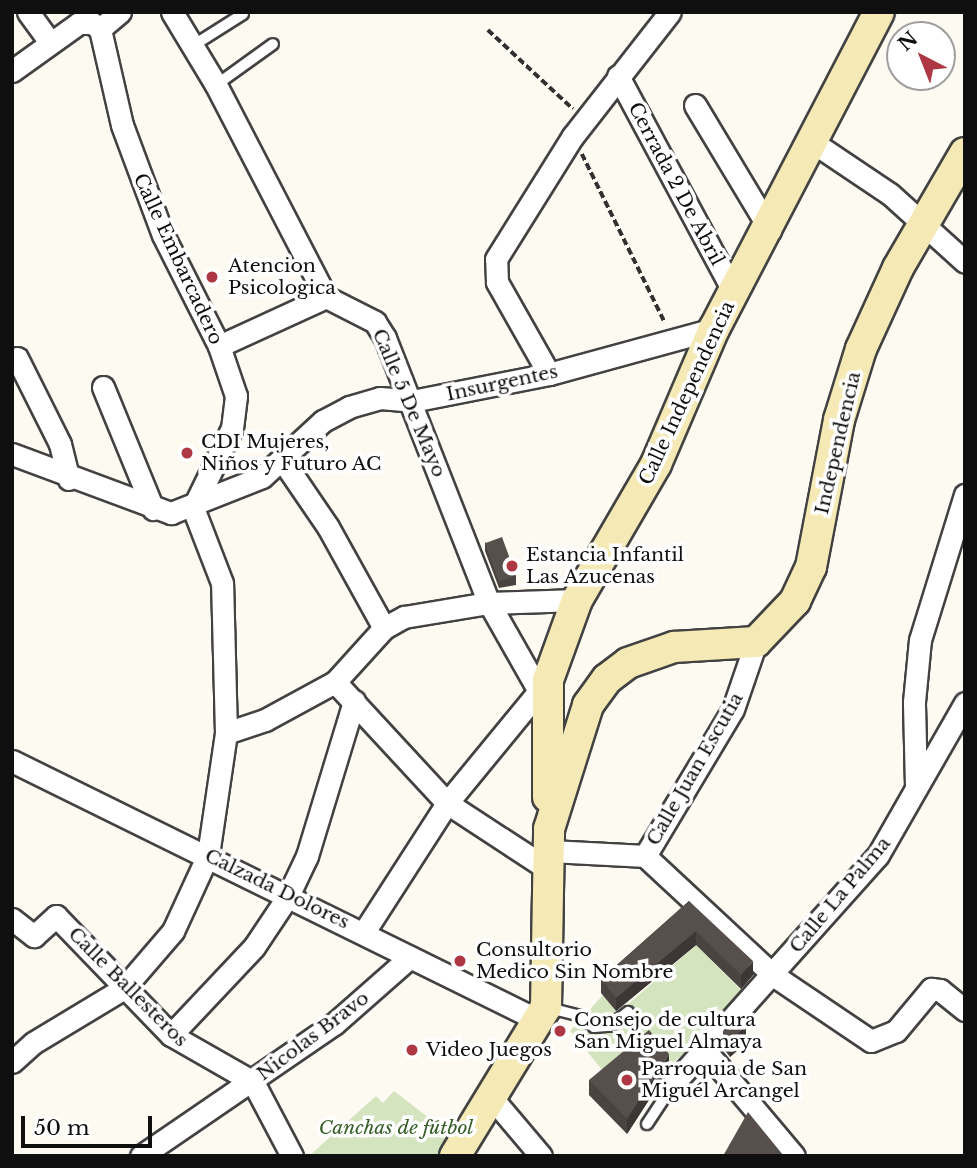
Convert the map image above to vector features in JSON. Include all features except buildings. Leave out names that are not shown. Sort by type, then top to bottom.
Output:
[{"type":"street","points":[[28,12],[49,41]]},
{"type":"street","points":[[12,71],[49,41],[86,22],[100,29],[120,12]]},
{"type":"street","points":[[172,12],[216,85],[326,297],[219,346]]},
{"type":"street","points":[[549,374],[494,271],[502,243],[579,128],[670,12]]},
{"type":"street","name":"Calle Independencia","points":[[551,850],[543,685],[577,600],[656,464],[714,329],[769,230],[811,141],[879,12]]},
{"type":"street","name":"Calle Embarcadero","points":[[100,29],[132,157],[163,235],[219,346],[233,380],[235,414],[193,508]]},
{"type":"street","name":"Cerrada 2 De Abril","points":[[618,76],[734,292]]},
{"type":"street","points":[[695,105],[769,230]]},
{"type":"street","points":[[811,141],[923,223],[965,262]]},
{"type":"street","name":"Independencia","points":[[768,633],[811,567],[836,432],[861,349],[923,223],[965,153]]},
{"type":"street","name":"Calle 5 De Mayo","points":[[326,297],[375,322],[412,401],[489,603],[543,685]]},
{"type":"street","name":"Insurgentes","points":[[12,454],[69,479],[171,513],[193,508],[247,485],[283,461],[323,421],[349,407],[380,398],[412,401],[549,374],[714,329]]},
{"type":"street","points":[[17,358],[60,444],[69,479]]},
{"type":"street","points":[[103,387],[153,509]]},
{"type":"street","points":[[283,461],[328,527],[384,628]]},
{"type":"street","points":[[916,788],[914,702],[920,640],[965,495]]},
{"type":"street","points":[[12,1062],[33,1043],[124,988],[173,930],[208,855],[226,733],[222,583],[193,508]]},
{"type":"street","points":[[226,733],[265,720],[335,682],[384,628],[404,617],[489,603],[577,600]]},
{"type":"street","points":[[456,1156],[543,1014],[551,850],[577,734],[588,705],[607,678],[628,663],[674,647],[768,633]]},
{"type":"street","name":"Calle Juan Escutia","points":[[645,856],[733,709],[768,633]]},
{"type":"street","points":[[335,682],[447,803],[551,850],[645,856],[773,975],[871,1041],[896,1031],[931,989],[940,990],[965,1010]]},
{"type":"street","points":[[364,932],[447,803],[543,685]]},
{"type":"street","points":[[171,1035],[254,947],[288,896],[307,856],[354,701]]},
{"type":"street","name":"Calle La Palma","points":[[674,1083],[703,1048],[773,975],[877,855],[965,703]]},
{"type":"street","name":"Calzada Dolores","points":[[12,761],[208,855],[410,957],[543,1014]]},
{"type":"street","name":"Calle Ballesteros","points":[[12,919],[34,936],[56,916],[171,1035],[253,1082]]},
{"type":"street","name":"Nicolas Bravo","points":[[141,1156],[253,1082],[334,1024],[410,957]]},
{"type":"street","points":[[703,1048],[794,1156]]},
{"type":"street","points":[[253,1082],[292,1156]]},
{"type":"street","points":[[492,1098],[541,1156]]},
{"type":"lane","points":[[194,45],[243,14]]},
{"type":"lane","points":[[216,85],[273,44]]},
{"type":"lane","points":[[543,1014],[581,1016],[594,1027],[610,1026],[628,1012]]},
{"type":"lane","points":[[647,1124],[674,1083]]},
{"type":"path","points":[[488,30],[579,128],[673,339]]},
{"type":"green space","points":[[696,945],[745,994],[668,1068],[609,1078],[570,1031],[603,995],[618,1013]]},
{"type":"green space","name":"Canchas de fútbol","points":[[394,1091],[455,1138],[445,1156],[309,1156],[376,1096],[383,1103]]},
{"type":"place","name":"Atencion Psicologica","points":[[212,277]]},
{"type":"place","name":"CDI Mujeres, Niños y Futuro AC","points":[[187,453]]},
{"type":"place","name":"Estancia Infantil Las Azucenas","points":[[512,566]]},
{"type":"place","name":"Consultorio Medico Sin Nombre","points":[[460,961]]},
{"type":"place","name":"Consejo de cultura San Miguel Almaya","points":[[560,1031]]},
{"type":"place","name":"Video Juegos","points":[[412,1050]]},
{"type":"place","name":"Parroquia de San Miguél Arcangel","points":[[627,1080]]}]
